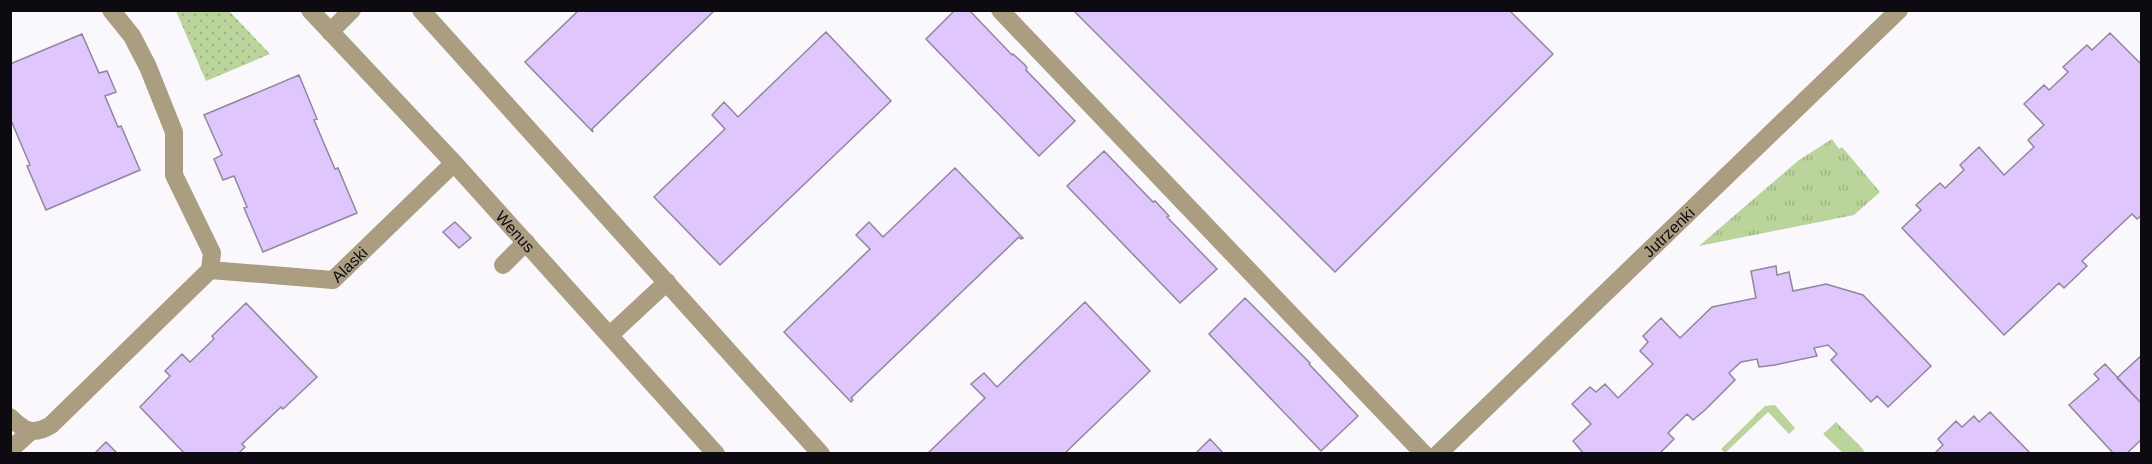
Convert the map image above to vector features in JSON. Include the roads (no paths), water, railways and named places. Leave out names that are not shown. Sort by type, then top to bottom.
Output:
[{"type":"street","points":[[10,417],[20,427],[31,431],[41,431],[51,425],[210,270],[212,253],[174,175],[174,132],[138,47],[111,10]]},
{"type":"street","name":"Wenus","points":[[310,10],[454,163],[716,453]]},
{"type":"street","points":[[330,32],[352,10]]},
{"type":"street","points":[[422,10],[821,453]]},
{"type":"street","points":[[1000,10],[1424,453]]},
{"type":"street","name":"Jutrzenki","points":[[1438,453],[1899,10]]},
{"type":"street","name":"Alaski","points":[[210,270],[333,280],[454,163]]},
{"type":"street","points":[[503,266],[526,242]]},
{"type":"street","points":[[610,335],[667,282]]},
{"type":"street","points":[[10,450],[31,431]]}]
